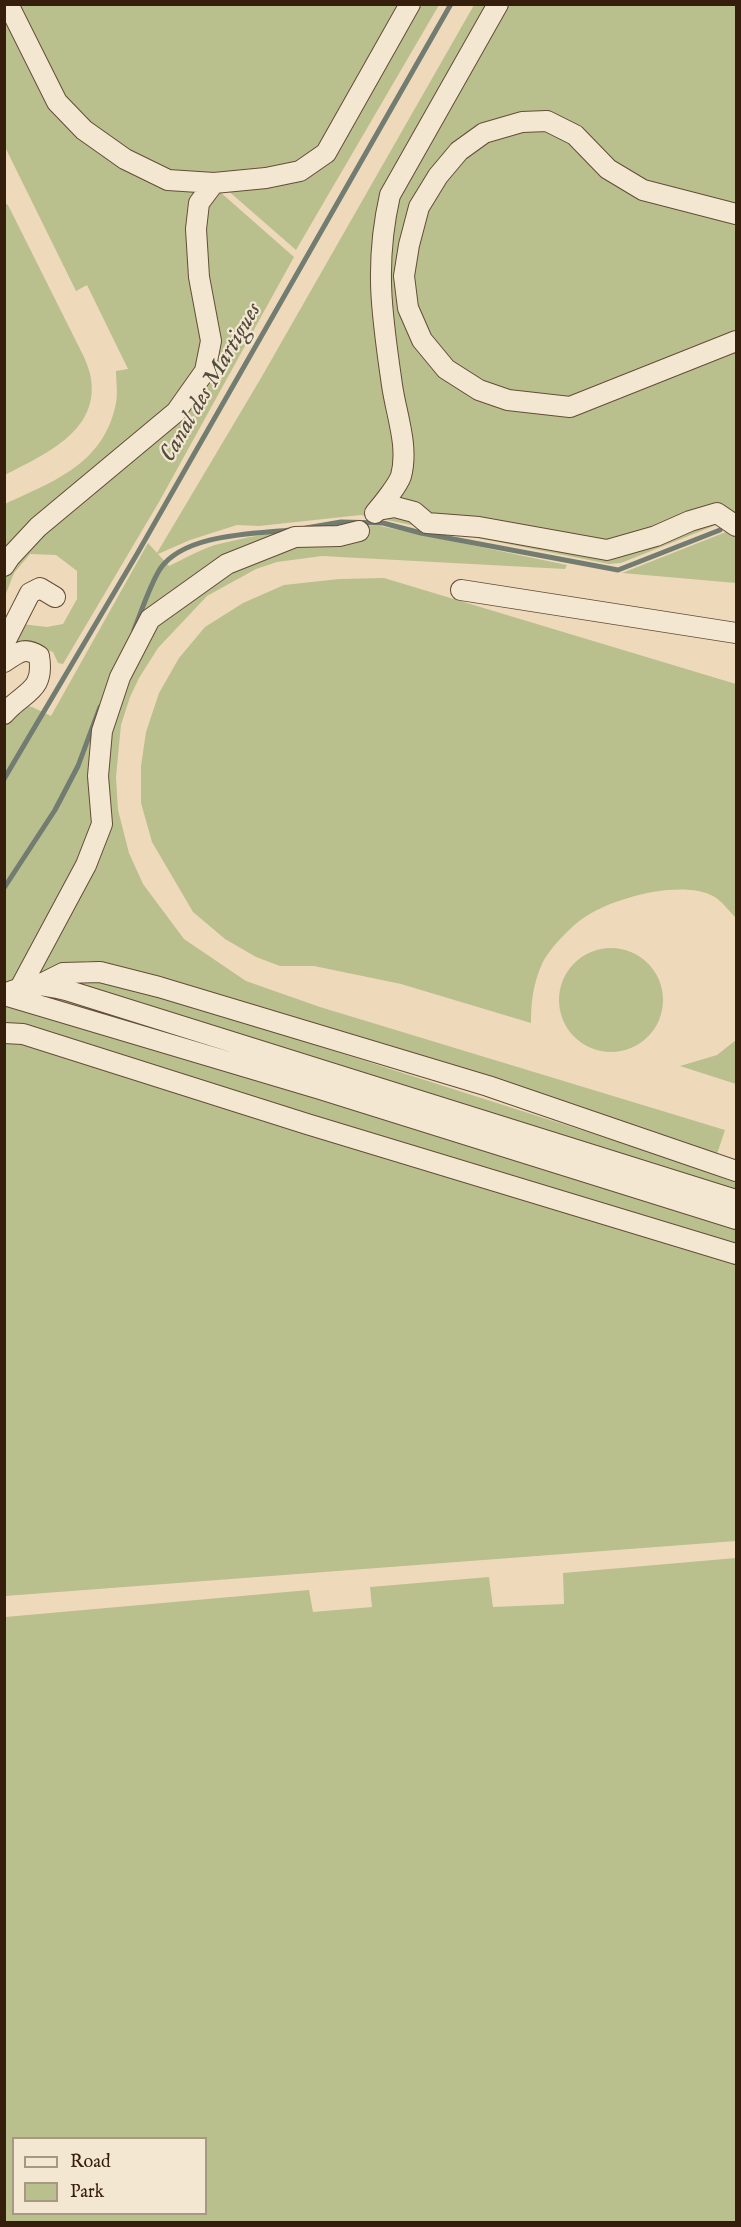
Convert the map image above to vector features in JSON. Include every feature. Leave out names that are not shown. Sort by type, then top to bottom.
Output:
[{"type":"lane","points":[[8,4],[57,102],[84,130],[124,159],[168,180],[214,183],[266,178],[300,171],[326,153],[410,4]]},
{"type":"lane","points":[[498,4],[390,195],[384,223],[380,272],[381,313],[403,445],[401,477],[377,512],[395,507],[414,512],[427,523],[479,527],[607,550],[656,536],[690,521],[717,513],[736,526]]},
{"type":"lane","points":[[736,214],[644,190],[609,169],[575,135],[547,121],[522,122],[484,133],[459,151],[438,176],[419,207],[404,276],[408,308],[422,340],[446,369],[479,390],[508,400],[570,407],[736,341]]},
{"type":"lane","points":[[4,566],[38,527],[176,412],[205,371],[211,341],[199,277],[196,229],[199,203],[214,183]]},
{"type":"lane","points":[[10,992],[86,865],[102,824],[98,776],[102,731],[120,677],[150,619],[227,564],[296,537],[339,536],[359,531]]},
{"type":"lane","points":[[4,644],[30,593],[40,588],[55,597]]},
{"type":"lane","points":[[461,590],[736,633]]},
{"type":"lane","points":[[4,662],[22,651],[31,650],[39,656],[41,671],[36,684],[4,714]]},
{"type":"lane","points":[[10,992],[41,984],[63,973],[100,972],[159,987],[488,1086],[736,1171]]},
{"type":"lane","points":[[41,984],[736,1200]]},
{"type":"lane","points":[[10,992],[736,1220]]},
{"type":"lane","points":[[4,1033],[23,1034],[307,1124],[736,1254]]},
{"type":"green space","points":[[13,5],[404,5],[322,147],[290,170],[190,178],[129,158],[61,99]]},
{"type":"green space","points":[[417,5],[439,5],[296,250],[225,188],[302,177]]},
{"type":"green space","points":[[474,5],[736,5],[736,517],[621,563],[609,564],[361,515],[259,526],[237,525],[190,540],[158,554],[169,566],[209,547],[254,536],[318,528],[380,526],[567,565],[565,569],[322,556],[277,562],[256,569],[207,596],[158,648],[139,678],[121,725],[116,777],[118,810],[129,853],[143,884],[184,939],[246,981],[320,1007],[725,1130],[717,1154],[110,964],[87,961],[59,966],[5,986],[4,720],[22,705],[51,716],[148,543],[157,553],[261,378]]},
{"type":"green space","points":[[5,10],[74,132],[219,191],[294,257],[159,502],[63,664],[58,663],[53,652],[36,646],[15,645],[22,624],[47,627],[63,624],[77,599],[77,571],[56,555],[30,554],[14,573],[5,596],[5,504],[58,478],[89,456],[110,424],[117,399],[116,371],[128,369],[87,285],[76,291],[5,147]]},
{"type":"green space","points":[[5,203],[84,357],[91,376],[91,398],[86,414],[65,439],[36,459],[5,475]]},
{"type":"green space","points":[[736,528],[736,583],[622,573]]},
{"type":"green space","points":[[384,578],[736,684],[736,918],[713,896],[700,891],[684,889],[648,893],[612,903],[597,910],[574,926],[545,958],[535,986],[531,1023],[401,984],[314,966],[280,966],[256,957],[225,939],[193,912],[152,842],[141,803],[141,766],[146,732],[159,693],[179,658],[205,627],[243,603],[284,585],[339,579]]},
{"type":"green space","points":[[611,948],[631,952],[648,963],[659,980],[663,1000],[659,1020],[648,1037],[631,1048],[611,1052],[591,1048],[574,1037],[563,1020],[559,1000],[563,980],[574,963],[591,952]]},
{"type":"green space","points":[[89,979],[124,984],[663,1156],[736,1183],[736,1541],[5,1596],[5,1003],[62,984]]},
{"type":"green space","points":[[736,1040],[736,1084],[680,1066],[717,1055]]},
{"type":"green space","points":[[736,1558],[736,2222],[5,2222],[5,1617],[309,1590],[313,1612],[372,1607],[370,1587],[489,1577],[493,1607],[564,1604],[563,1573]]},
{"type":"waterway","name":"Canal des Martigues","points":[[4,779],[137,554],[451,4]]},
{"type":"waterway","points":[[306,528],[341,522],[383,523],[421,533],[618,570],[720,530]]},
{"type":"waterway","points":[[134,630],[156,576],[171,557],[202,542],[239,535],[291,530]]},
{"type":"waterway","points":[[4,888],[55,810],[78,766],[100,707]]}]
